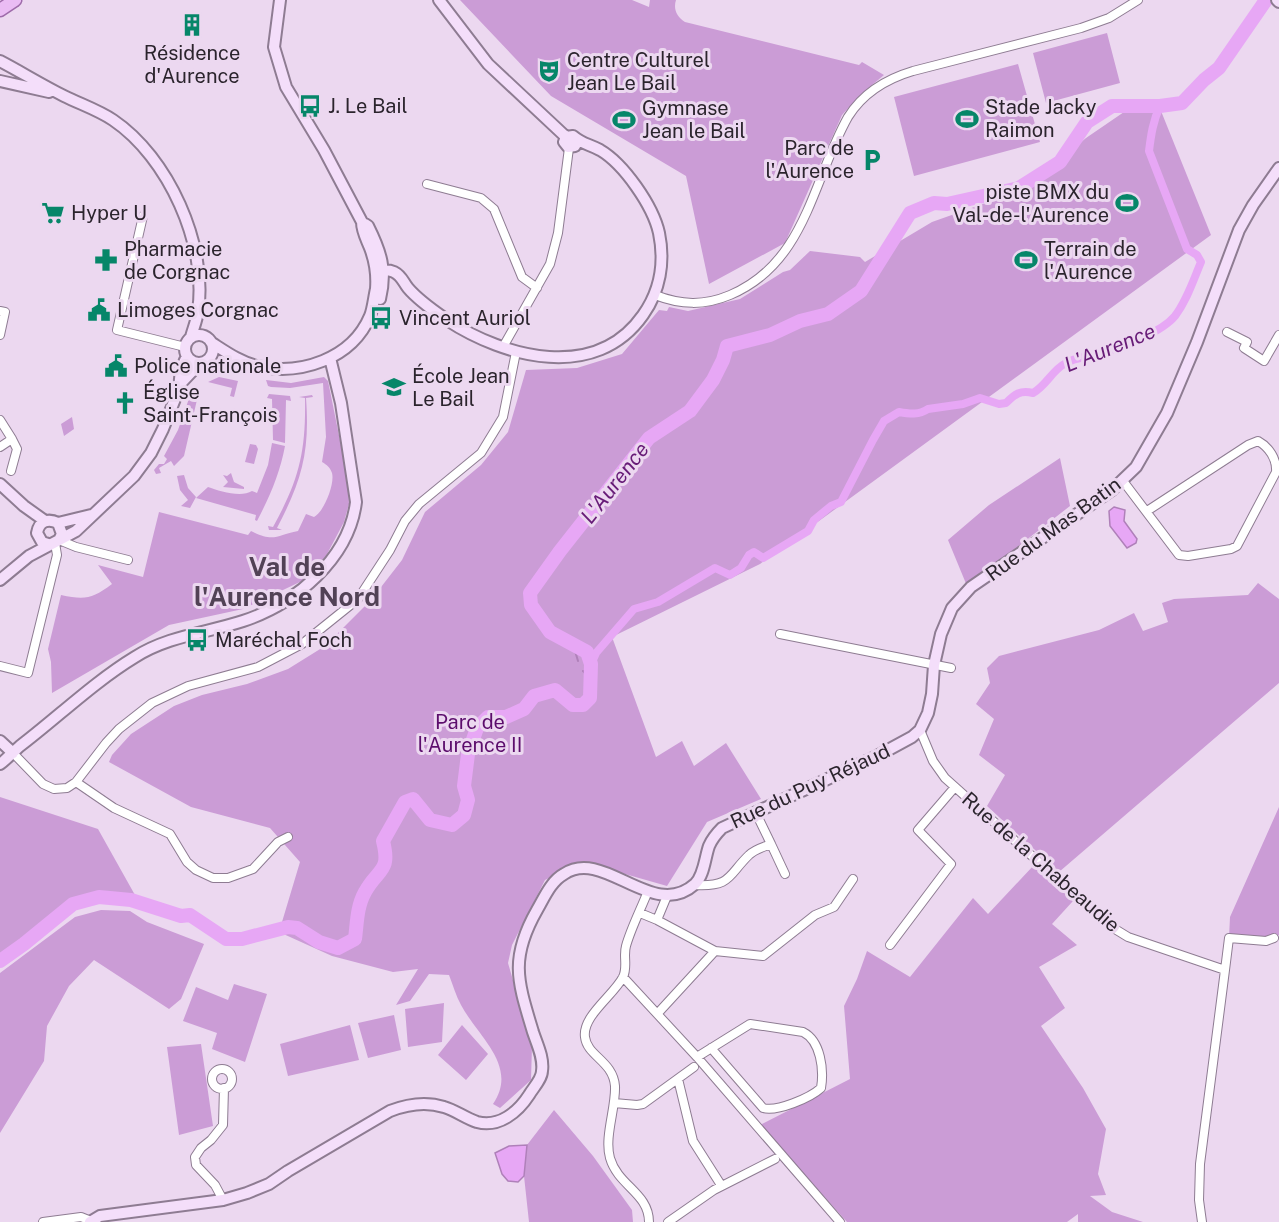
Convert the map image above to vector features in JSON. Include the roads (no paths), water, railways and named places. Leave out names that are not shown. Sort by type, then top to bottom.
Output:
[{"type":"main road","points":[[0,10],[15,0]]},
{"type":"street","points":[[280,0],[274,47],[286,87],[324,150],[362,222],[368,226],[379,247],[383,288],[375,310],[371,313]]},
{"type":"street","points":[[380,273],[394,272],[402,278],[403,285],[446,320],[462,329],[516,352],[548,358],[584,357],[608,346],[628,333],[642,318],[655,295],[660,278],[662,252],[655,218],[625,173],[601,151],[570,142],[488,64],[439,0]]},
{"type":"street","points":[[655,295],[681,303],[714,301],[749,287],[770,270],[796,236],[848,117],[858,103],[876,87],[913,70],[1081,28],[1109,18],[1138,0]]},
{"type":"street","points":[[0,61],[113,120],[131,136],[163,172],[176,194],[190,231],[198,276],[198,311],[181,369],[181,383],[172,409],[151,453],[134,476],[76,531],[29,556],[0,580]]},
{"type":"street","points":[[0,81],[64,96]]},
{"type":"street","points":[[503,347],[550,264],[558,233],[570,142]]},
{"type":"street","name":"Rue du Mas Batin","points":[[920,730],[933,694],[934,665],[941,634],[952,608],[971,587],[1112,490],[1136,466],[1167,413],[1197,342],[1239,230],[1279,168]]},
{"type":"street","points":[[427,184],[481,198],[494,209],[522,277],[537,288]]},
{"type":"street","points":[[143,216],[117,330],[188,347]]},
{"type":"street","points":[[188,347],[198,335],[234,357],[256,365],[278,369],[302,368],[330,358],[340,352],[363,330],[371,313],[380,273]]},
{"type":"street","points":[[383,288],[403,285]]},
{"type":"street","points":[[0,311],[5,312],[0,335]]},
{"type":"street","points":[[181,383],[213,352],[198,311]]},
{"type":"street","points":[[1227,332],[1247,342],[1245,348],[1264,361],[1279,335]]},
{"type":"street","points":[[188,347],[192,362],[234,357]]},
{"type":"street","points":[[0,741],[48,787],[61,790],[68,788],[76,782],[112,736],[152,703],[188,686],[258,667],[302,644],[358,599],[390,550],[405,520],[419,504],[482,453],[503,417],[516,352]]},
{"type":"street","points":[[0,764],[108,675],[136,656],[183,636],[244,621],[284,602],[306,586],[337,552],[349,532],[356,502],[340,400],[330,358]]},
{"type":"street","points":[[0,420],[17,448],[11,471]]},
{"type":"street","points":[[0,447],[12,439]]},
{"type":"street","points":[[1123,481],[1179,555],[1188,556],[1231,549],[1240,541],[1276,472],[1277,462],[1264,444],[1258,441],[1248,445],[1147,511]]},
{"type":"street","points":[[0,484],[24,506],[40,529],[54,542],[128,560]]},
{"type":"street","points":[[29,556],[40,529],[52,520],[58,523],[94,514]]},
{"type":"street","points":[[54,542],[62,534],[58,523]]},
{"type":"street","points":[[0,666],[28,674],[57,555],[54,542]]},
{"type":"street","points":[[780,634],[951,668]]},
{"type":"street","name":"Rue de la Chabeaudie","points":[[920,730],[933,761],[945,778],[1110,926],[1128,937],[1225,970]]},
{"type":"street","name":"Rue du Puy Réjaud","points":[[695,885],[698,882],[709,845],[722,828],[877,756],[912,737],[920,730]]},
{"type":"street","points":[[76,782],[114,808],[171,834],[187,862],[196,870],[213,878],[228,878],[253,869],[278,842],[288,837]]},
{"type":"street","points":[[890,945],[951,864],[918,830],[955,787]]},
{"type":"street","points":[[755,811],[785,874]]},
{"type":"street","points":[[42,1222],[81,1217],[91,1222],[100,1216],[223,1200],[269,1184],[380,1117],[407,1104],[444,1107],[477,1122],[506,1119],[521,1107],[542,1073],[541,1055],[520,991],[517,972],[530,921],[548,890],[564,873],[582,868],[607,873],[648,891],[667,896],[685,892],[695,885],[716,884],[731,878],[751,853],[771,844]]},
{"type":"street","points":[[640,913],[715,951],[763,956],[814,915],[834,907],[853,879]]},
{"type":"street","points":[[648,891],[625,948],[626,963],[623,976],[590,1018],[584,1032],[587,1046],[612,1072],[615,1088],[610,1159],[623,1181],[646,1204],[649,1211],[649,1222]]},
{"type":"street","points":[[657,920],[667,896]]},
{"type":"street","points":[[1202,1222],[1199,1200],[1200,1164],[1229,938],[1266,941],[1274,938]]},
{"type":"street","points":[[658,1013],[715,951]]},
{"type":"street","points":[[623,976],[697,1057],[840,1222]]},
{"type":"street","points":[[697,1057],[711,1048],[750,1024],[803,1032],[811,1036],[817,1045],[822,1075],[820,1088],[809,1097],[770,1110],[763,1108],[711,1048]]},
{"type":"street","points":[[614,1103],[643,1104],[694,1067]]},
{"type":"street","points":[[678,1079],[693,1141],[722,1185]]},
{"type":"street","points":[[223,1200],[215,1185],[196,1164],[195,1157],[223,1125],[224,1088]]},
{"type":"street","points":[[668,1222],[722,1185],[775,1159]]},
{"type":"waterway","name":"L'Aurence","points":[[0,961],[73,904],[99,897],[131,900],[181,916],[190,915],[226,939],[242,939],[288,927],[297,928],[319,942],[338,948],[355,939],[362,897],[382,870],[385,859],[383,841],[405,802],[413,799],[430,820],[452,825],[464,815],[468,800],[464,786],[468,754],[477,728],[488,717],[506,717],[524,709],[534,696],[555,690],[573,705],[583,705],[590,698],[591,664],[587,652],[550,632],[531,605],[530,593],[649,438],[690,411],[713,380],[727,346],[770,335],[800,321],[828,314],[861,291],[910,213],[934,203],[947,204],[1019,188],[1060,162],[1087,122],[1112,106],[1160,106],[1182,103],[1219,68],[1266,0]]},
{"type":"waterway","name":"L'Aurence","points":[[591,664],[596,653],[634,609],[658,602],[715,568],[730,575],[741,568],[749,555],[754,552],[763,558],[808,531],[814,520],[831,506],[841,502],[884,421],[899,412],[918,413],[928,409],[963,404],[980,398],[999,404],[1006,403],[1018,394],[1033,393],[1061,366],[1070,361],[1130,343],[1151,334],[1169,322],[1190,290],[1201,262],[1197,255],[1187,249],[1149,151],[1160,106]]},
{"type":"waterway","points":[[573,644],[578,661]]},
{"type":"waterway","points":[[583,671],[589,677]]},
{"type":"place","name":"Résidence d'Aurence","points":[[192,25]]},
{"type":"place","name":"Centre Culturel Jean Le Bail","points":[[549,71]]},
{"type":"place","name":"J. Le Bail","points":[[310,106]]},
{"type":"place","name":"Stade Jacky Raimon","points":[[967,119]]},
{"type":"place","name":"Gymnase Jean le Bail","points":[[624,120]]},
{"type":"place","name":"Parc de l'Aurence","points":[[872,160]]},
{"type":"place","name":"piste BMX du Val-de-l'Aurence","points":[[1127,203]]},
{"type":"place","name":"Hyper U","points":[[53,213]]},
{"type":"place","name":"Pharmacie de Corgnac","points":[[106,260]]},
{"type":"place","name":"Terrain de l'Aurence","points":[[1026,260]]},
{"type":"place","name":"Limoges Corgnac","points":[[99,310]]},
{"type":"place","name":"Vincent Auriol","points":[[381,318]]},
{"type":"place","name":"Police nationale","points":[[116,366]]},
{"type":"place","name":"École Jean Le Bail","points":[[394,387]]},
{"type":"place","name":"Église Saint-François","points":[[125,403]]},
{"type":"place","name":"Maréchal Foch","points":[[197,640]]},
{"type":"district","name":"Val de l'Aurence Nord","points":[[287,582]]},
{"type":"park label","name":"Parc de l'Aurence II","points":[[470,734]]}]
